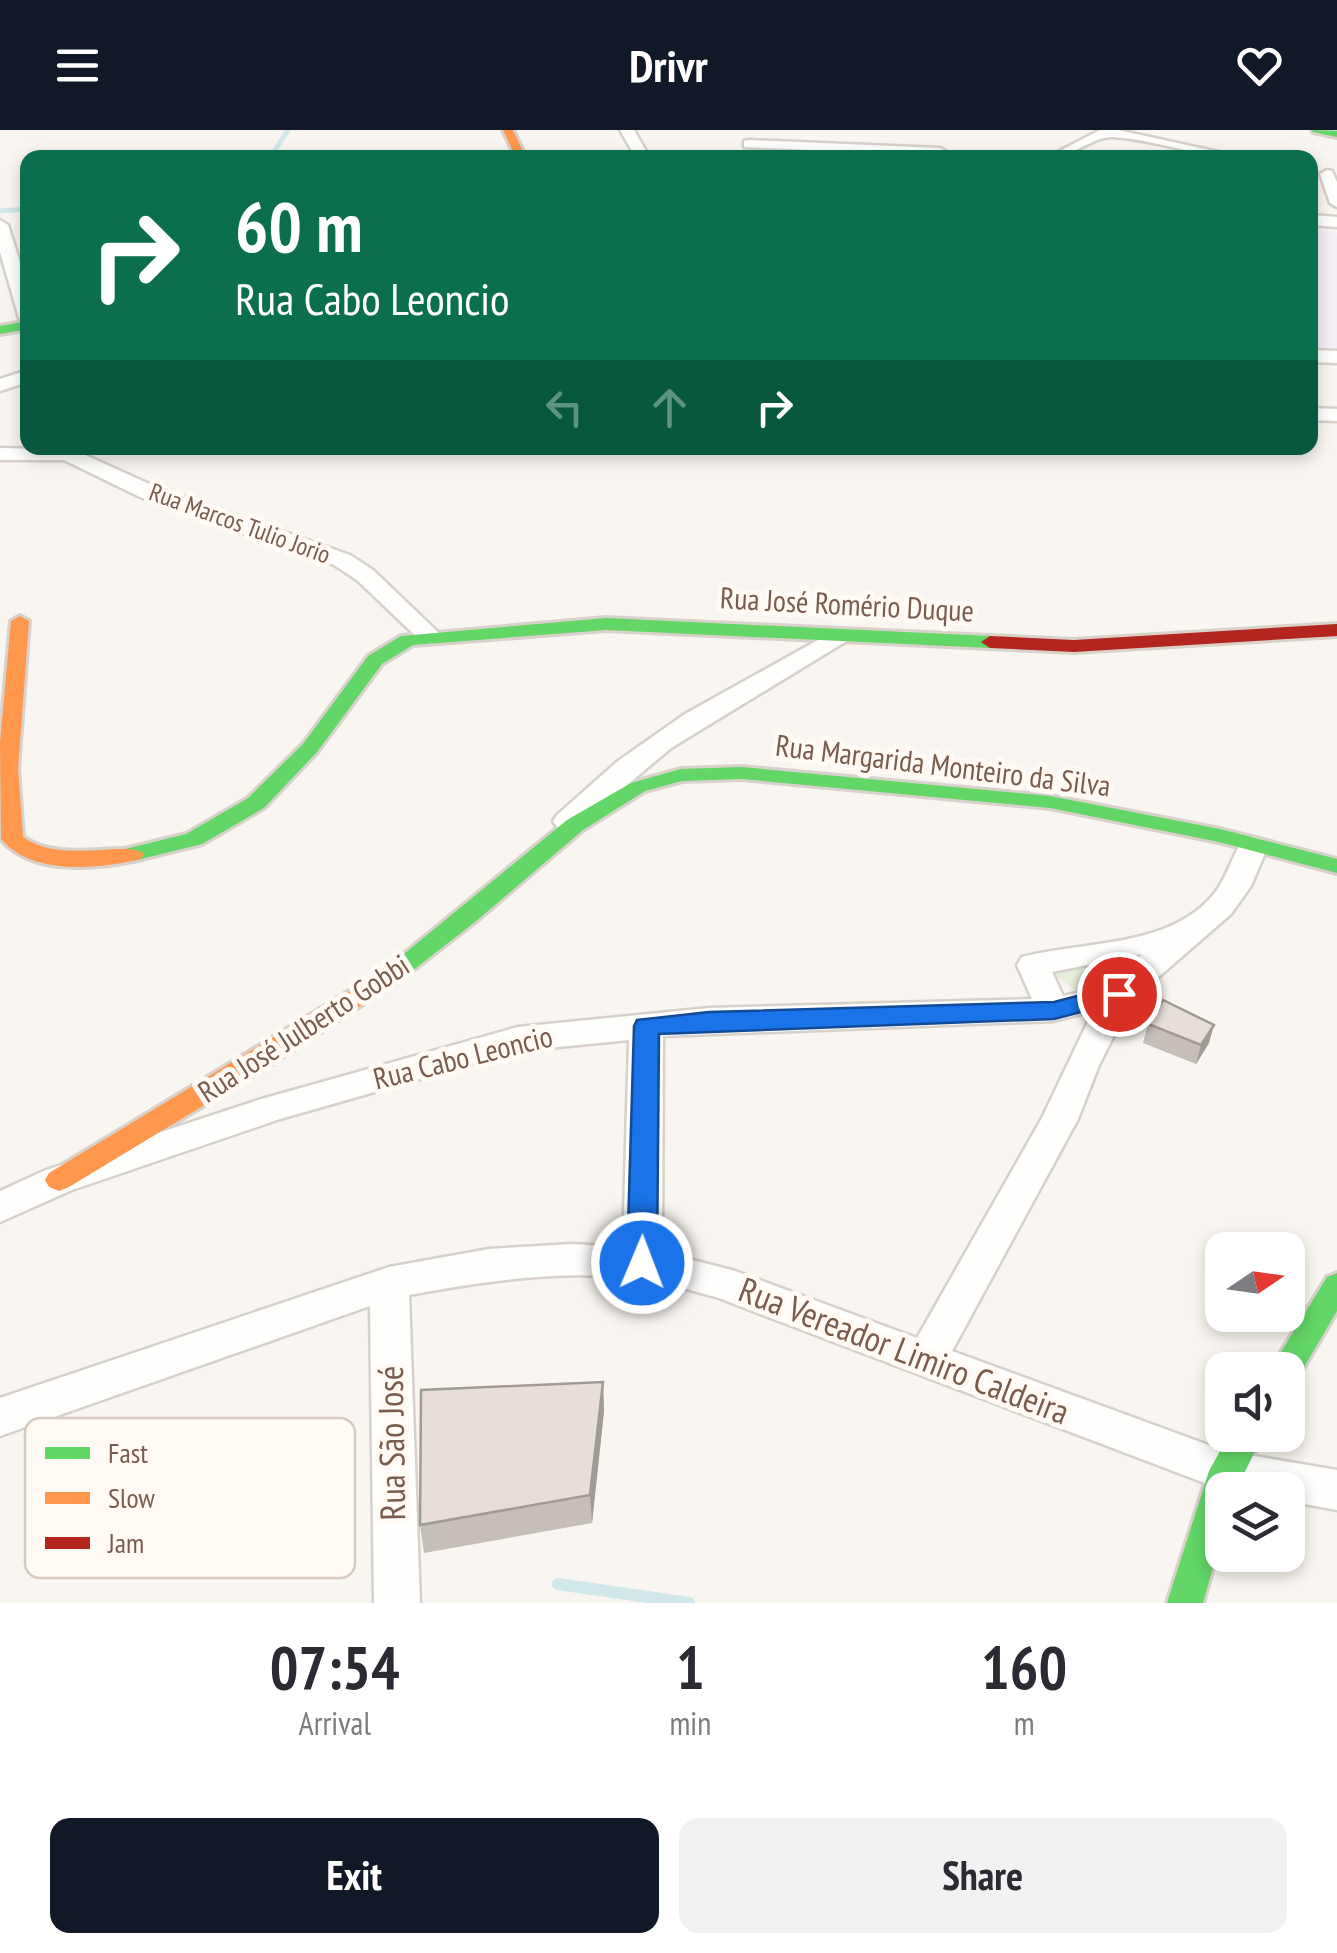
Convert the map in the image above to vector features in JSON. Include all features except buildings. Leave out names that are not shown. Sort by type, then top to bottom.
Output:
[{"type":"street","points":[[747,143],[826,130]]},
{"type":"street","points":[[1317,130],[1337,134]]},
{"type":"street","points":[[1075,150],[1109,131],[1200,150]]},
{"type":"street","points":[[904,136],[936,150]]},
{"type":"street","points":[[747,143],[864,150]]},
{"type":"street","points":[[1332,175],[1337,207]]},
{"type":"street","points":[[0,224],[20,291]]},
{"type":"street","name":"Rua Marcos Tulio Jorio","points":[[70,455],[148,492],[342,560],[365,575],[431,636]]},
{"type":"street","name":"Rua José Romério Duque","points":[[20,621],[1,796],[7,832],[15,843],[31,853],[96,859],[165,849],[241,817],[281,785],[303,760],[364,671],[388,648],[431,636],[606,624],[1074,646],[1337,630]]},
{"type":"street","name":"Rua José Julberto Gobbi","points":[[59,1180],[251,1068],[356,999],[449,932],[601,787],[637,758],[742,690],[836,636]]},
{"type":"street","name":"Rua Margarida Monteiro da Silva","points":[[657,779],[701,772],[742,773],[1050,802],[1337,866]]},
{"type":"street","name":"Rua José Julberto Gobbi","points":[[533,855],[622,794],[657,779]]},
{"type":"street","points":[[926,1359],[1060,1119],[1082,1065],[1119,994],[1220,907],[1236,886],[1253,846]]},
{"type":"street","points":[[1054,1010],[1033,966],[1188,935]]},
{"type":"street","name":"Rua Cabo Leoncio","points":[[0,1207],[59,1180],[271,1109],[478,1048],[532,1037],[709,1020],[1054,1010],[1119,994]]},
{"type":"street","points":[[642,1263],[646,1026]]},
{"type":"street","name":"Rua Vereador Limiro Caldeira","points":[[0,1418],[389,1283],[526,1261],[642,1263],[721,1282],[926,1359],[1236,1453],[1337,1490]]},
{"type":"street","name":"Rua São José","points":[[389,1283],[397,1603]]},
{"type":"street","points":[[1297,1352],[1337,1285]]},
{"type":"street","points":[[1185,1603],[1236,1453]]},
{"type":"shaded area","points":[[1318,230],[1335,231],[1337,236],[1337,350],[1318,349]]},
{"type":"green space","points":[[1117,953],[1126,972],[1103,990],[1079,993],[1047,969]]},
{"type":"waterway","points":[[275,150],[288,130]]},
{"type":"waterway","points":[[0,211],[20,210]]},
{"type":"waterway","points":[[558,1584],[689,1603]]},
{"type":"traffic: fast","points":[[1317,130],[1337,134]]},
{"type":"traffic: fast","points":[[0,330],[20,326]]},
{"type":"traffic: fast","points":[[133,854],[194,839],[256,803],[310,748],[375,660],[408,640],[606,624],[990,642]]},
{"type":"traffic: fast","points":[[394,972],[467,917],[575,825],[638,787],[681,775],[742,773],[1050,802],[1220,836],[1337,866]]},
{"type":"traffic: fast","points":[[1297,1352],[1337,1285]]},
{"type":"traffic: fast","points":[[1185,1603],[1225,1471],[1237,1452]]},
{"type":"traffic: slow","points":[[508,130],[517,150]]},
{"type":"traffic: slow","points":[[20,621],[8,769],[12,839],[24,848],[53,858],[133,854]]},
{"type":"traffic: slow","points":[[59,1180],[255,1063],[394,972]]},
{"type":"traffic: jam","points":[[990,642],[1074,646],[1337,630]]},
{"type":"route","points":[[642,1263],[646,1026],[709,1020],[1054,1010],[1119,994]]}]
